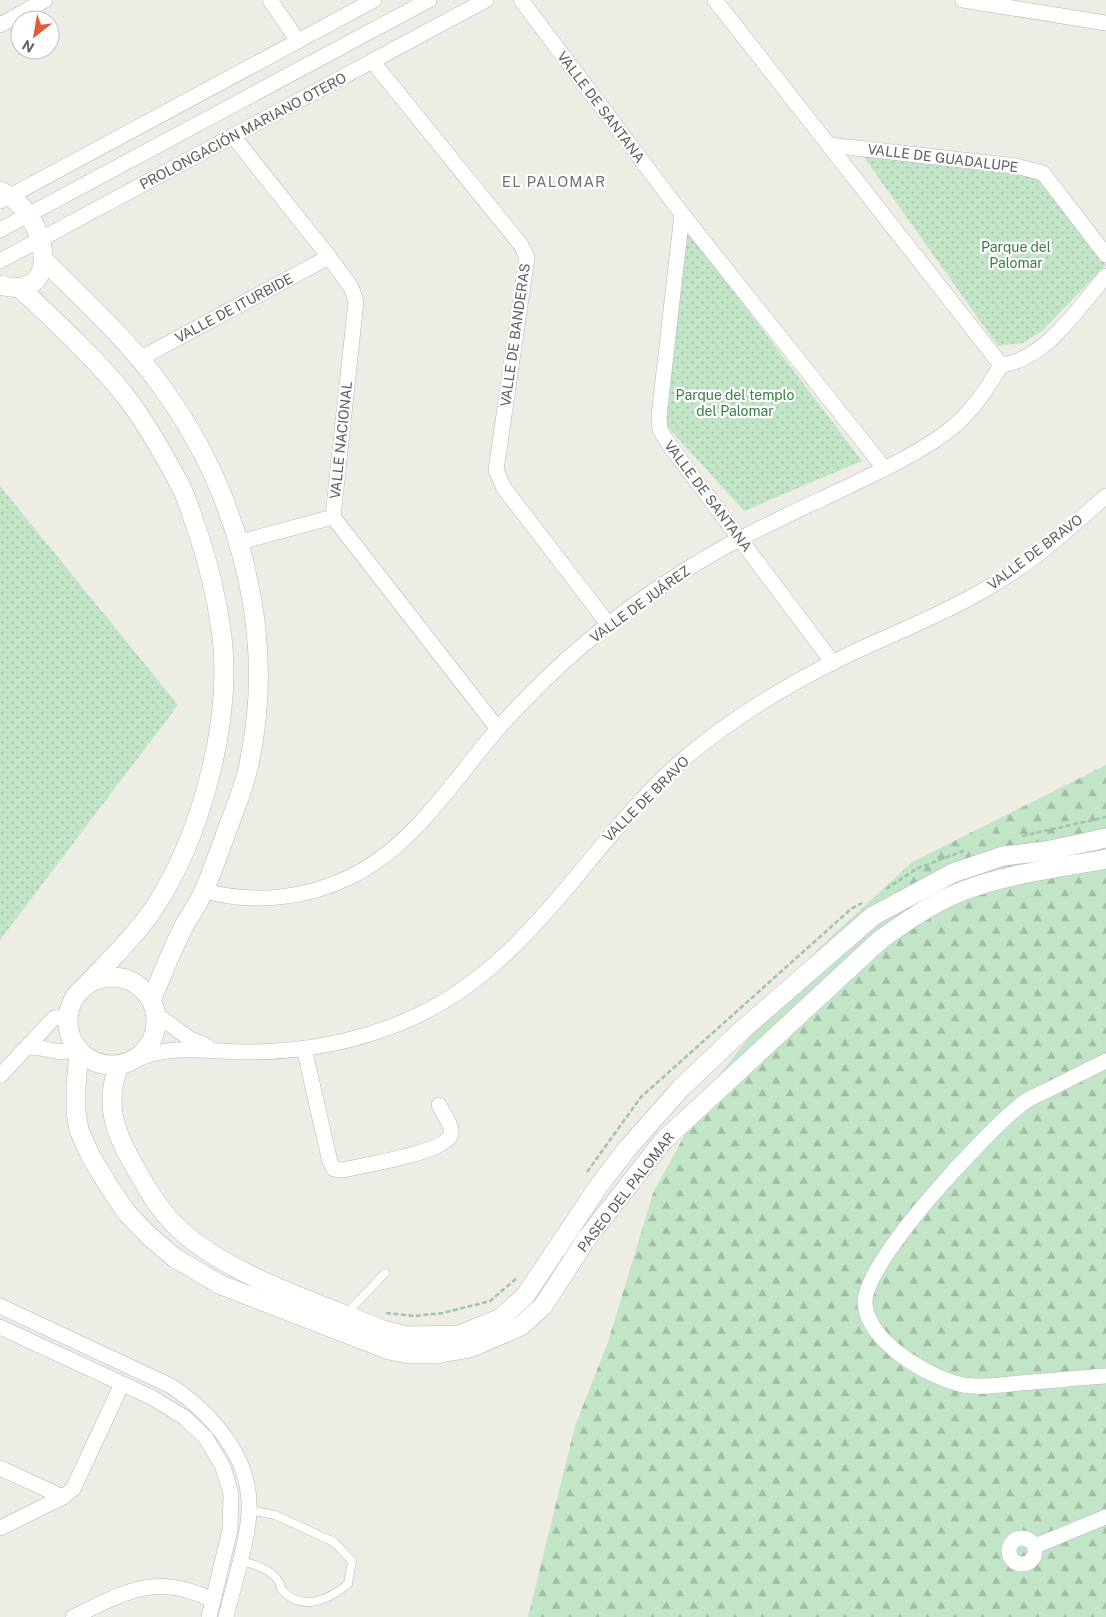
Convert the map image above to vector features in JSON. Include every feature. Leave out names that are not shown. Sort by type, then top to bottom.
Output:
[{"type":"street","points":[[0,24],[45,0]]},
{"type":"street","points":[[270,0],[298,41]]},
{"type":"street","points":[[0,285],[20,288],[55,321],[124,395],[167,462],[180,485],[202,543],[222,638],[223,691],[215,752],[202,806],[178,865],[154,908],[129,941],[76,994],[70,1005],[67,1017],[68,1029],[78,1049],[91,1060],[104,1065],[126,1063],[147,1048],[155,1032],[154,1007],[181,931],[205,891],[241,792],[250,758],[257,696],[257,638],[248,575],[240,542],[216,480],[186,425],[156,380],[139,359],[45,261],[41,240],[29,215],[3,196],[374,0]]},
{"type":"street","name":"PROLONGACIÓN MARIANO OTERO","points":[[0,230],[429,0]]},
{"type":"street","name":"PROLONGACIÓN MARIANO OTERO","points":[[0,261],[486,0]]},
{"type":"street","name":"VALLE DE SANTANA","points":[[521,0],[682,214],[885,469]]},
{"type":"street","points":[[715,0],[1001,365],[1023,360],[1050,340],[1106,276]]},
{"type":"street","points":[[963,0],[1106,23]]},
{"type":"street","name":"VALLE DE BANDERAS","points":[[372,61],[521,245],[527,257],[496,470],[504,488],[609,625]]},
{"type":"street","name":"VALLE NACIONAL","points":[[233,136],[329,257],[351,287],[356,301],[333,517],[498,729]]},
{"type":"street","name":"VALLE DE GUADALUPE","points":[[828,145],[1016,166],[1043,173],[1106,255]]},
{"type":"street","name":"VALLE DE SANTANA","points":[[682,214],[659,416],[660,430],[670,446],[833,663]]},
{"type":"street","name":"VALLE DE ITURBIDE","points":[[139,359],[329,257]]},
{"type":"street","points":[[20,288],[35,279],[45,261]]},
{"type":"street","name":"VALLE DE JUÁREZ","points":[[205,891],[246,898],[279,898],[302,894],[350,877],[400,844],[420,824],[498,729],[560,665],[609,625],[672,578],[740,538],[885,469],[953,426],[985,393],[1001,365]]},
{"type":"street","name":"VALLE DE BRAVO","points":[[126,1063],[156,1052],[174,1049],[247,1052],[304,1048],[355,1039],[403,1022],[427,1011],[472,984],[502,960],[528,934],[601,845],[678,765],[727,725],[760,703],[833,663],[943,612],[993,586],[1052,542],[1106,496]]},
{"type":"street","points":[[240,542],[333,517]]},
{"type":"street","name":"PASEO DEL PALOMAR","points":[[78,1049],[76,1112],[79,1130],[90,1157],[126,1212],[175,1258],[198,1273],[243,1294],[342,1323],[407,1336],[460,1335],[501,1318],[525,1296],[600,1184],[627,1149],[681,1088],[740,1031],[873,916],[953,873],[1004,856],[1046,851],[1106,838]]},
{"type":"street","points":[[1046,851],[1050,869]]},
{"type":"street","name":"PASEO DEL PALOMAR","points":[[126,1063],[112,1084],[111,1102],[114,1120],[126,1152],[142,1180],[157,1204],[176,1226],[196,1244],[389,1350],[410,1354],[436,1354],[477,1345],[521,1326],[543,1306],[587,1238],[663,1141],[880,940],[915,915],[960,892],[1015,876],[1106,859]]},
{"type":"street","points":[[88,983],[102,978],[116,977],[130,981],[142,989],[154,1007]]},
{"type":"street","name":"VALLE DE BRAVO","points":[[154,1007],[190,1039],[216,1050]]},
{"type":"street","points":[[0,1076],[54,1018],[67,1017]]},
{"type":"street","points":[[740,1031],[760,1050]]},
{"type":"street","points":[[28,1047],[42,1046],[60,1052],[78,1049]]},
{"type":"street","points":[[304,1048],[330,1162],[334,1169],[342,1170],[419,1152],[444,1143],[450,1137],[452,1130],[439,1106]]},
{"type":"street","points":[[1106,1061],[1023,1102],[977,1144],[926,1203],[878,1267],[868,1288],[865,1303],[869,1318],[887,1343],[919,1367],[942,1378],[964,1385],[987,1386],[1106,1376]]},
{"type":"street","points":[[570,1228],[587,1238]]},
{"type":"street","points":[[0,1306],[171,1386],[194,1402],[213,1421],[238,1460],[249,1490],[250,1510],[226,1617]]},
{"type":"street","points":[[26,1339],[34,1322]]},
{"type":"street","points":[[0,1327],[153,1398],[185,1418],[206,1438],[223,1467],[230,1494],[230,1530],[209,1617]]},
{"type":"street","points":[[0,1528],[64,1497],[73,1489],[83,1472],[122,1384]]},
{"type":"street","points":[[0,1468],[64,1497]]},
{"type":"street","points":[[1035,1546],[1106,1518]]},
{"type":"street","points":[[73,1617],[140,1587],[162,1586],[185,1589],[214,1600]]},
{"type":"lane","points":[[342,1323],[385,1273]]},
{"type":"lane","points":[[239,1560],[263,1569],[277,1579],[282,1590],[298,1601],[314,1603],[335,1594],[348,1584],[352,1560],[334,1542],[275,1515],[250,1510]]},
{"type":"green space","name":"Parque del Palomar","points":[[861,153],[1038,174],[1106,265],[1042,331],[1023,343],[998,346]]},
{"type":"green space","name":"Parque del templo del Palomar","points":[[687,230],[862,461],[744,511],[666,425]]},
{"type":"green space","points":[[0,486],[178,705],[0,940]]},
{"type":"green space","points":[[1106,765],[1106,1617],[528,1617],[575,1426],[608,1342],[653,1193],[712,1085],[816,951],[912,862]]},
{"type":"district","name":"EL PALOMAR","points":[[554,181]]}]
